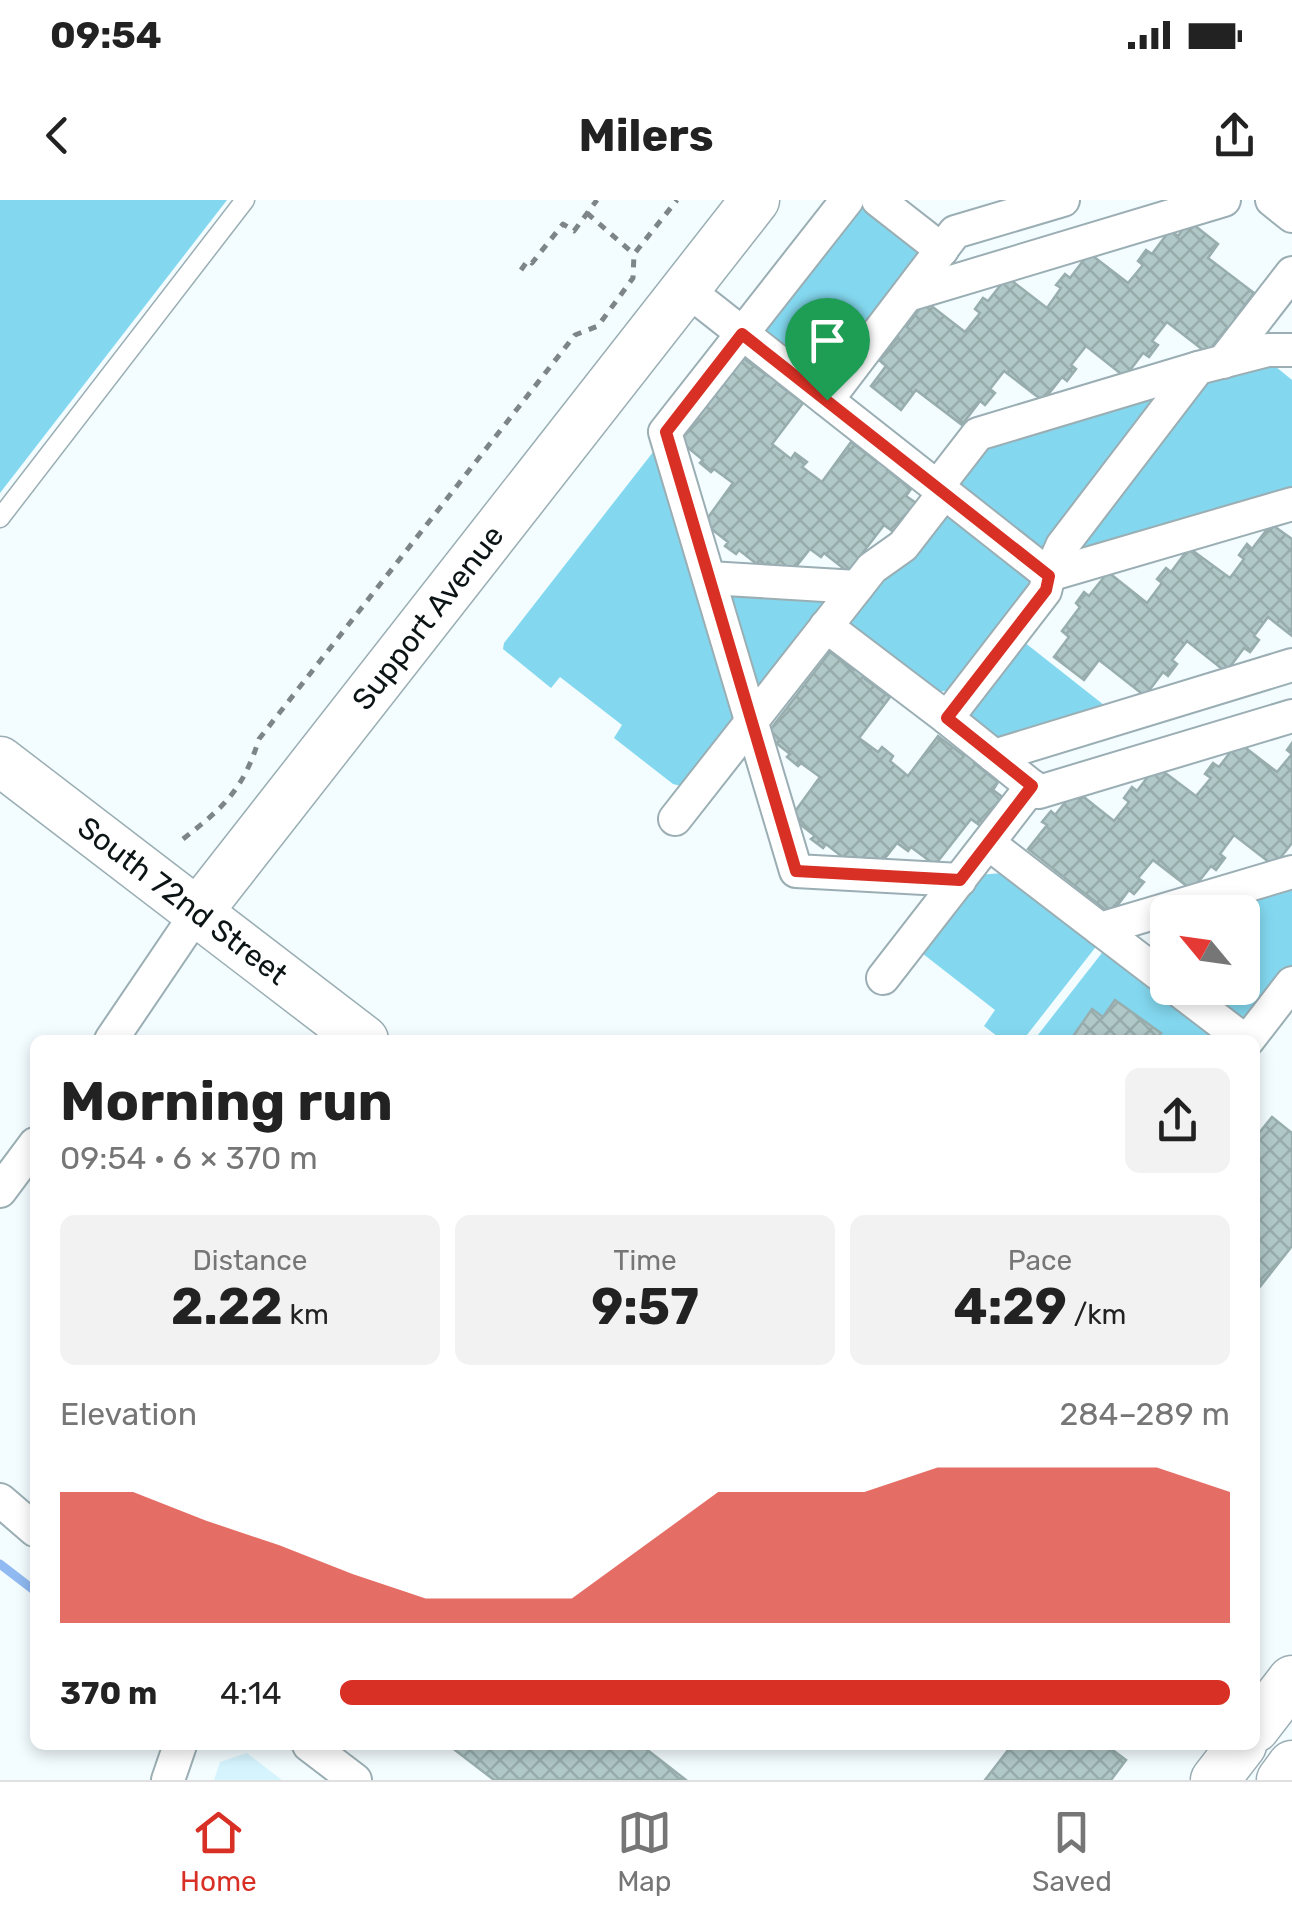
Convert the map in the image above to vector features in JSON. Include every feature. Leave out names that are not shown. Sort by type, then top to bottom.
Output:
[{"type":"street","name":"Support Avenue","points":[[114,1035],[196,913],[755,200]]},
{"type":"street","points":[[846,200],[666,432],[796,871],[960,880]]},
{"type":"street","points":[[878,200],[942,250]]},
{"type":"street","points":[[827,400],[956,232],[1063,200]]},
{"type":"street","points":[[908,295],[1224,200]]},
{"type":"street","points":[[1272,200],[1292,216]]},
{"type":"street","points":[[947,718],[1046,590],[1062,546],[1210,365],[1292,273]]},
{"type":"street","points":[[686,289],[1049,576]]},
{"type":"street","points":[[676,819],[857,586],[872,568],[903,546],[978,434],[1210,365],[1284,356]]},
{"type":"street","points":[[1049,576],[1292,504]]},
{"type":"street","points":[[709,578],[857,586]]},
{"type":"street","points":[[826,626],[1038,792],[1292,716]]},
{"type":"street","points":[[994,756],[1292,665]]},
{"type":"street","name":"South 72nd Street","points":[[0,762],[357,1035]]},
{"type":"street","points":[[884,978],[1032,786]]},
{"type":"street","points":[[988,843],[1150,967]]},
{"type":"street","points":[[1100,929],[1292,872]]},
{"type":"street","points":[[1250,1035],[1292,983]]},
{"type":"street","points":[[1199,1005],[1239,1035]]},
{"type":"street","points":[[0,1191],[30,1151]]},
{"type":"street","points":[[0,1500],[30,1526]]},
{"type":"street","points":[[1261,1730],[1292,1680]]},
{"type":"street","points":[[168,1780],[178,1750]]},
{"type":"street","points":[[316,1750],[355,1780]]},
{"type":"street","points":[[1216,1780],[1243,1750]]},
{"type":"street","points":[[1280,1780],[1292,1765]]},
{"type":"lane","points":[[0,518],[245,200]]},
{"type":"path","points":[[521,270],[528,260],[532,263],[563,224],[574,231],[597,200]]},
{"type":"path","points":[[183,839],[217,812],[237,789],[248,773],[258,740],[575,335],[598,326],[633,278],[634,254],[677,200]]},
{"type":"path","points":[[587,213],[634,254]]},
{"type":"shaded area","points":[[0,200],[227,200],[0,493]]},
{"type":"shaded area","points":[[860,202],[867,203],[922,249],[826,377],[816,378],[763,341],[763,321]]},
{"type":"shaded area","points":[[1270,362],[1292,380],[1292,495],[1071,559],[1205,374]]},
{"type":"shaded area","points":[[1155,389],[1160,408],[1053,544],[1041,552],[962,496],[958,471],[984,440]]},
{"type":"shaded area","points":[[657,447],[740,711],[685,787],[673,784],[614,738],[622,725],[560,677],[551,688],[503,649]]},
{"type":"shaded area","points":[[946,511],[1038,579],[962,688],[927,694],[843,628],[880,573]]},
{"type":"shaded area","points":[[720,588],[842,592],[758,699]]},
{"type":"shaded area","points":[[1024,642],[1109,709],[993,745],[974,729],[969,702]]},
{"type":"shaded area","points":[[1015,872],[1098,944],[1027,1035],[996,1035],[984,1026],[995,1010],[918,950],[978,875]]},
{"type":"shaded area","points":[[1292,879],[1292,971],[1247,1028],[1213,1005],[1260,1005],[1260,895],[1237,895]]},
{"type":"shaded area","points":[[1105,949],[1150,981],[1150,1005],[1184,1005],[1226,1035],[1038,1035]]},
{"type":"shaded area","points":[[247,1753],[282,1780],[214,1780],[220,1762]]},
{"type":"building","points":[[1189,221],[1218,244],[1208,258],[1254,293],[1235,318],[1240,322],[1231,333],[1226,329],[1207,353],[1167,322],[1152,341],[1158,345],[1149,357],[1143,353],[1125,377],[1086,346],[1071,365],[1076,369],[1067,381],[1062,377],[1043,401],[1004,371],[990,389],[995,393],[985,405],[980,401],[962,425],[916,390],[901,410],[871,386],[886,366],[879,360],[898,337],[893,333],[902,321],[907,326],[925,301],[965,332],[980,313],[975,309],[983,298],[988,301],[1007,277],[1047,308],[1061,288],[1056,285],[1065,274],[1070,278],[1089,253],[1128,283],[1143,265],[1138,261],[1146,250],[1152,254],[1170,230],[1178,236]]},
{"type":"building","points":[[743,358],[768,376],[771,371],[782,380],[779,385],[803,403],[772,444],[791,459],[795,453],[807,462],[802,467],[822,482],[851,442],[876,461],[880,456],[891,465],[887,470],[911,489],[906,496],[922,507],[899,536],[884,525],[848,572],[824,553],[821,557],[810,549],[787,578],[768,562],[763,569],[739,550],[736,554],[725,546],[728,542],[704,523],[733,483],[714,469],[711,472],[680,441]]},
{"type":"building","points":[[1271,524],[1292,539],[1292,636],[1268,617],[1254,636],[1259,640],[1250,652],[1244,648],[1226,672],[1187,641],[1172,660],[1177,664],[1168,676],[1163,672],[1145,696],[1099,660],[1084,680],[1054,657],[1069,637],[1062,631],[1080,607],[1076,603],[1084,592],[1089,596],[1108,572],[1147,603],[1162,583],[1157,579],[1166,568],[1171,572],[1189,548],[1230,578],[1244,559],[1239,555],[1247,544],[1252,549]]},
{"type":"building","points":[[830,652],[854,670],[858,665],[869,674],[865,679],[890,697],[859,738],[878,752],[882,747],[893,756],[890,761],[908,776],[938,736],[963,755],[967,750],[978,758],[974,763],[998,782],[993,790],[1008,801],[986,830],[971,819],[935,865],[911,847],[908,851],[897,843],[874,872],[855,856],[850,863],[826,844],[823,848],[811,839],[815,836],[791,817],[820,777],[801,763],[798,766],[787,757],[790,754],[766,735]]},
{"type":"building","points":[[1238,742],[1277,772],[1292,754],[1292,843],[1274,866],[1234,835],[1220,854],[1225,858],[1216,870],[1211,866],[1192,890],[1153,860],[1138,878],[1144,882],[1134,894],[1129,890],[1111,914],[1028,849],[1047,825],[1042,822],[1051,811],[1055,815],[1075,790],[1114,821],[1129,802],[1124,798],[1132,787],[1137,791],[1156,766],[1196,796],[1211,778],[1205,774],[1213,763],[1219,767]]},
{"type":"building","points":[[1115,1000],[1161,1033],[1074,1035],[1092,1009],[1103,1017]]},
{"type":"building","points":[[1272,1117],[1292,1133],[1292,1246],[1260,1287],[1260,1132]]},
{"type":"building","points":[[455,1750],[647,1750],[686,1780],[494,1780]]},
{"type":"building","points":[[1008,1750],[1113,1750],[1126,1760],[1111,1780],[985,1780]]},
{"type":"waterway","points":[[0,1564],[30,1587]]},
{"type":"route","points":[[742,334],[827,400],[1049,576],[1046,590],[947,718],[1032,786],[960,880],[796,871],[666,432],[742,334]]}]
